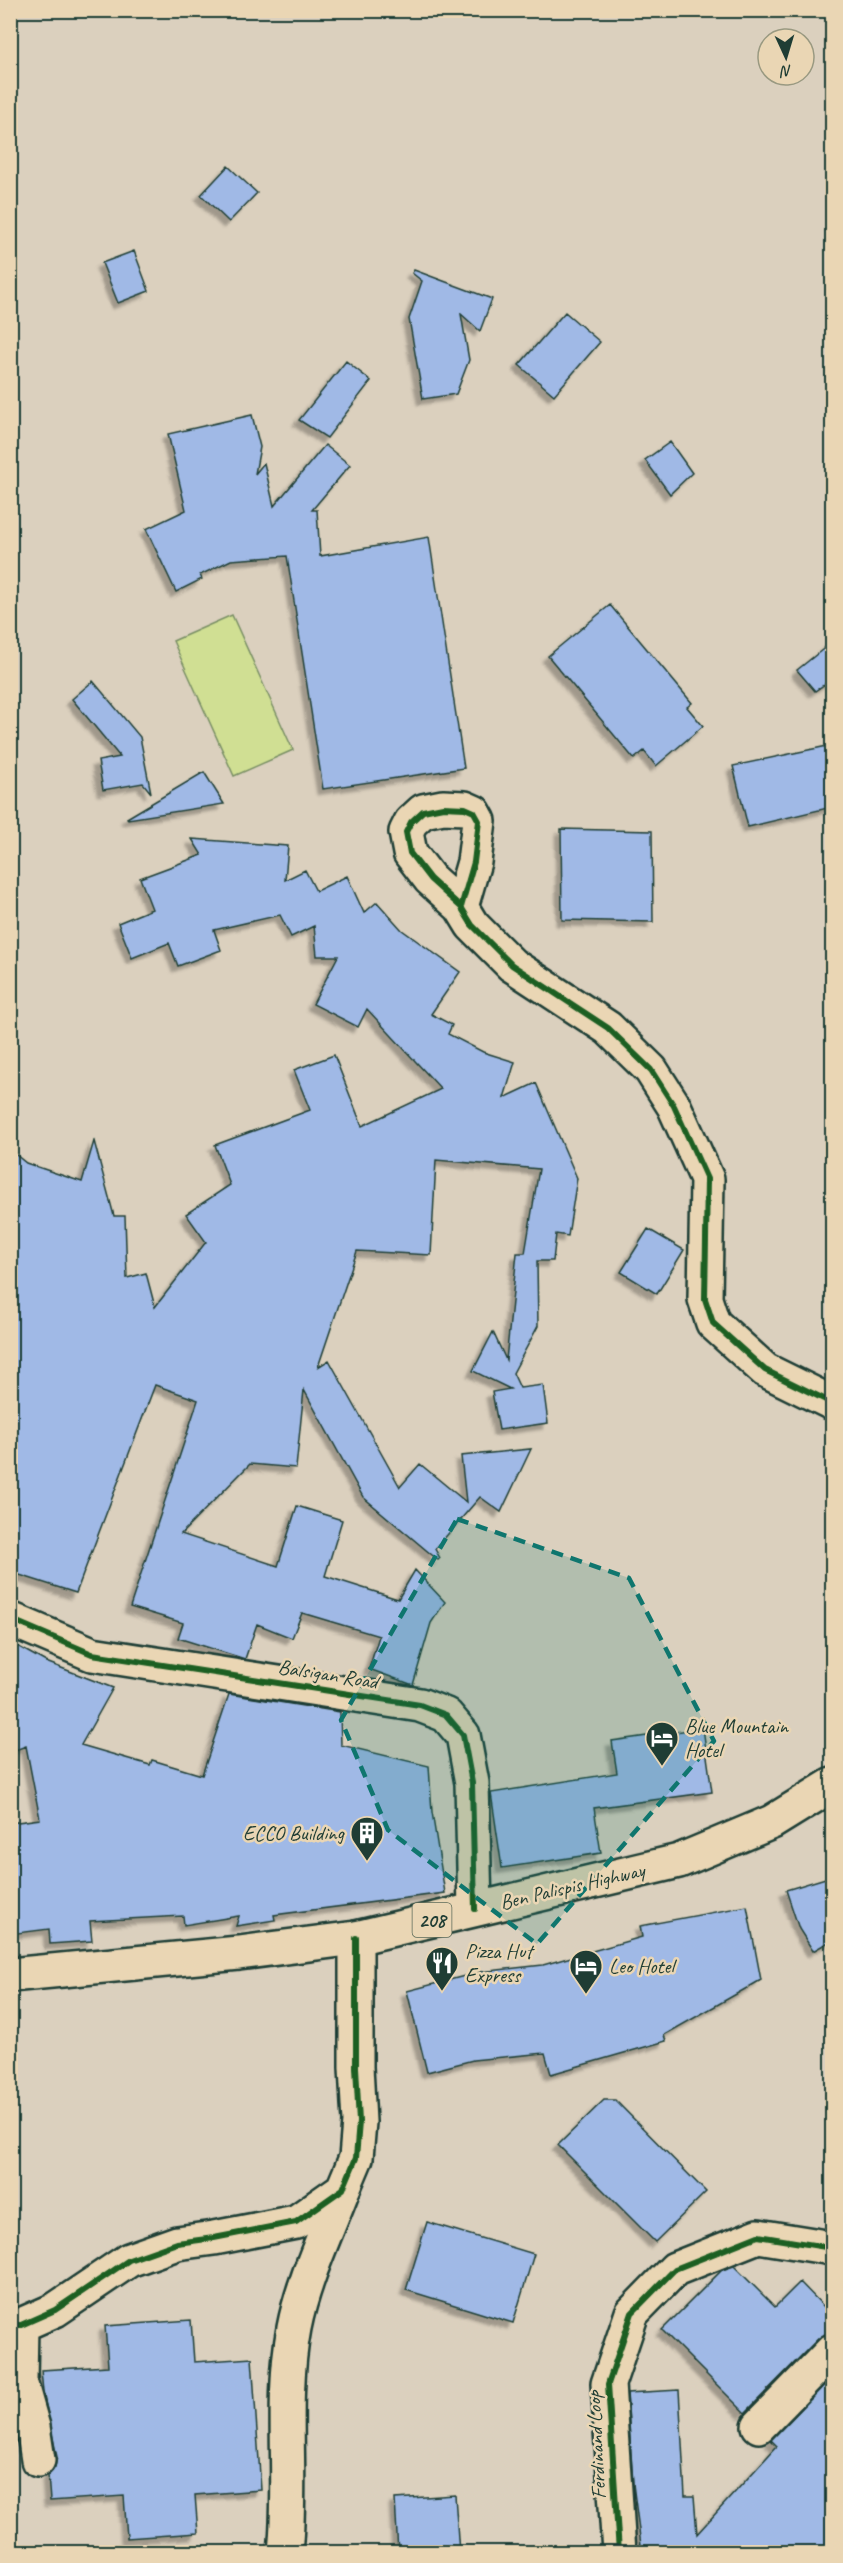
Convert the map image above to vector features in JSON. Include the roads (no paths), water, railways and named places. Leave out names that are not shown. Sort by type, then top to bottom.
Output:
[{"type":"street","points":[[461,907],[472,925],[512,964],[608,1028],[651,1070],[674,1106],[707,1179],[705,1299],[713,1323],[765,1370],[832,1403]]},
{"type":"street","name":"Balsigan Road","points":[[10,1619],[92,1654],[155,1666],[288,1683],[420,1705],[446,1715],[463,1735],[472,1782],[476,1910]]},
{"type":"street","name":"Ben Palispis Highway","points":[[10,1975],[239,1953],[356,1938],[679,1861],[772,1822],[832,1785]]},
{"type":"street","points":[[285,2553],[288,2524],[288,2382],[294,2327],[356,2158],[359,2122],[356,2067],[356,1938]]},
{"type":"street","points":[[38,2460],[33,2427],[20,2381],[16,2325],[55,2310],[129,2260],[177,2243],[296,2222],[343,2189]]},
{"type":"street","name":"Ferdinand Loop","points":[[619,2553],[608,2384],[632,2313],[675,2269],[758,2236],[832,2248]]},
{"type":"street","points":[[759,2426],[832,2351]]},
{"type":"place","name":"Blue Mountain Hotel","points":[[662,1767]]},
{"type":"place","name":"ECCO Building","points":[[367,1862]]},
{"type":"place","name":"Pizza Hut Express","points":[[442,1992]]},
{"type":"place","name":"Leo Hotel","points":[[586,1995]]}]
